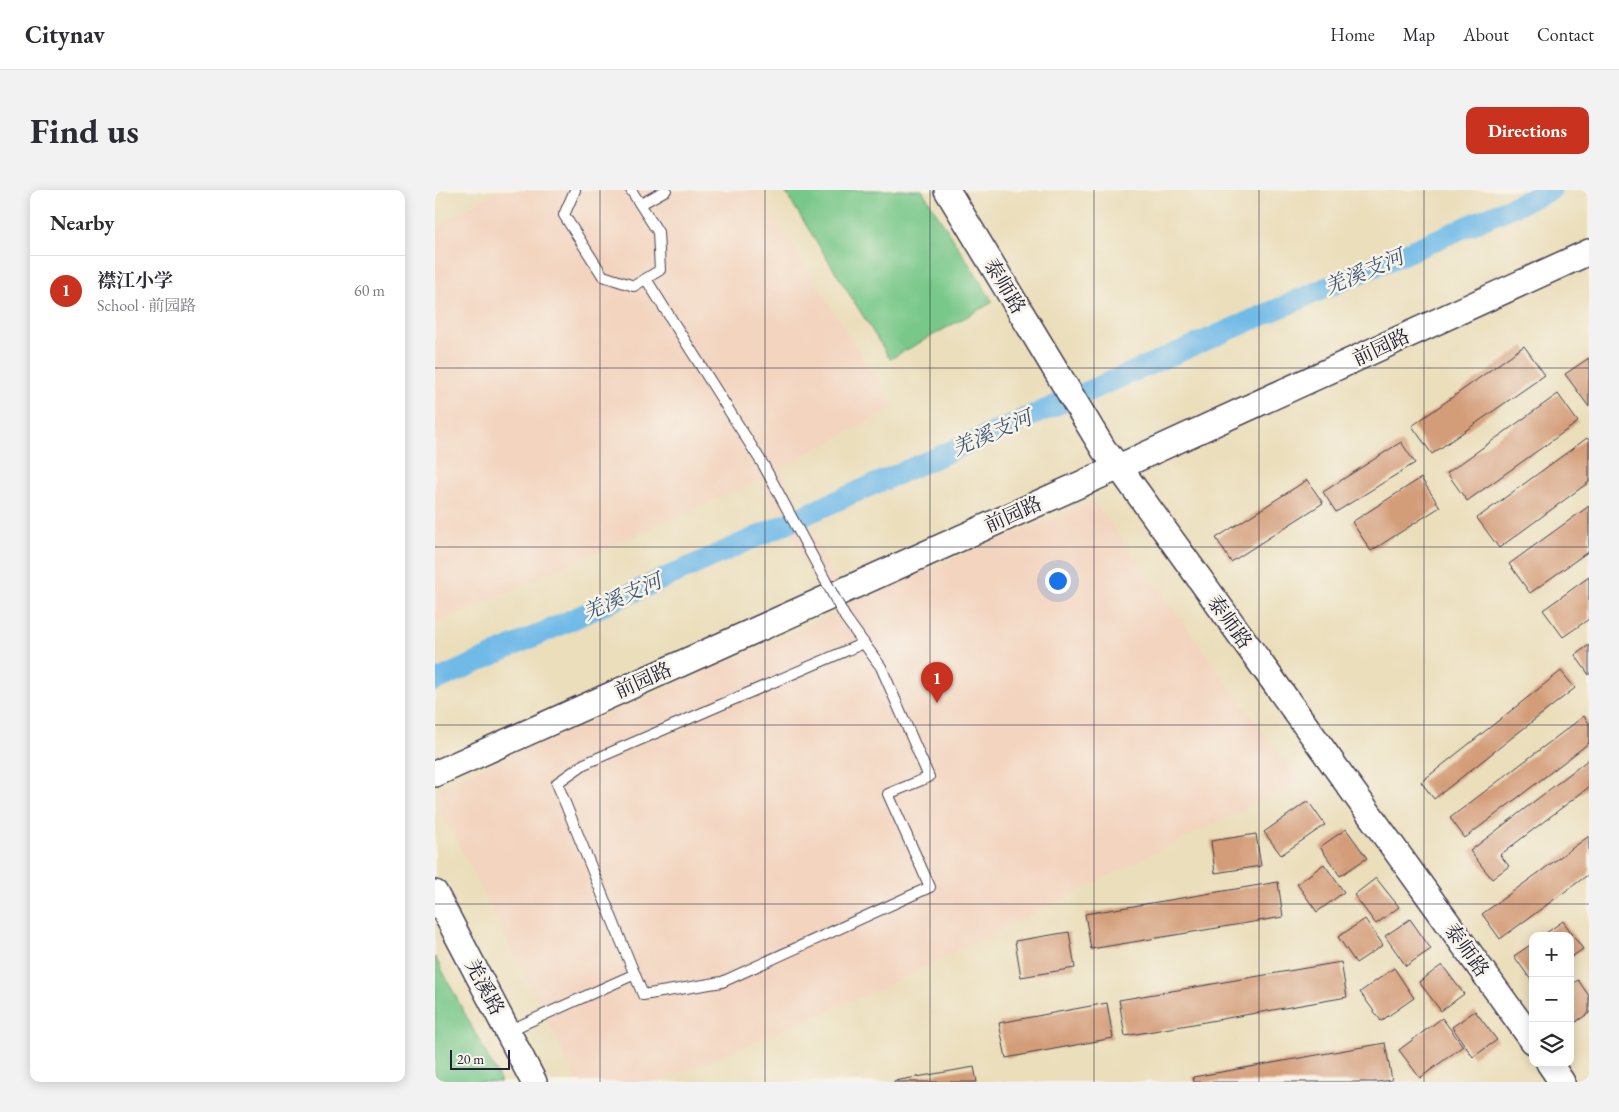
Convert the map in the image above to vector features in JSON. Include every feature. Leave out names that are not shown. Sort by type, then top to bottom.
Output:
[{"type":"street","name":"泰师路","points":[[947,190],[1111,458],[1529,1035]]},
{"type":"street","name":"前园路","points":[[435,774],[1111,458],[1589,252]]},
{"type":"street","name":"羌溪路","points":[[435,893],[534,1082]]},
{"type":"street","points":[[1552,1067],[1562,1082]]},
{"type":"lane","points":[[575,190],[564,215],[603,276],[634,286],[660,270],[658,232],[631,190]]},
{"type":"lane","points":[[641,204],[665,190]]},
{"type":"lane","points":[[646,279],[764,466],[845,617],[864,643],[881,667],[929,776],[888,794],[930,887],[722,982],[643,996],[557,783],[584,764],[864,643]]},
{"type":"lane","points":[[507,1031],[635,974]]},
{"type":"shaded area","points":[[498,190],[757,190],[894,407],[780,469],[847,602],[1094,501],[1299,781],[885,987],[658,1082],[578,1082],[439,805],[441,786],[835,614],[759,480],[435,624],[435,228]]},
{"type":"green space","points":[[784,190],[922,190],[993,302],[890,359]]},
{"type":"green space","points":[[435,957],[501,1082],[435,1082]]},
{"type":"building","points":[[1524,346],[1545,375],[1432,454],[1412,426]]},
{"type":"building","points":[[1589,358],[1589,407],[1565,374]]},
{"type":"building","points":[[1558,394],[1578,422],[1467,501],[1447,473]]},
{"type":"building","points":[[1587,438],[1589,440],[1589,482],[1499,548],[1477,518]]},
{"type":"building","points":[[1401,442],[1415,463],[1336,512],[1323,492]]},
{"type":"building","points":[[1421,478],[1440,507],[1371,551],[1352,522]]},
{"type":"building","points":[[1307,480],[1323,503],[1231,562],[1216,538]]},
{"type":"building","points":[[1589,506],[1589,551],[1530,593],[1509,564]]},
{"type":"building","points":[[1589,577],[1589,619],[1563,637],[1543,610]]},
{"type":"building","points":[[1589,645],[1589,675],[1575,655]]},
{"type":"building","points":[[1561,671],[1575,688],[1434,799],[1421,782]]},
{"type":"building","points":[[1584,716],[1589,723],[1589,743],[1465,838],[1450,818]]},
{"type":"building","points":[[1589,759],[1589,787],[1500,855],[1509,866],[1492,879],[1470,851]]},
{"type":"building","points":[[1308,801],[1325,825],[1281,855],[1264,832]]},
{"type":"building","points":[[1346,829],[1367,858],[1340,876],[1320,847]]},
{"type":"building","points":[[1256,834],[1261,866],[1215,873],[1211,841]]},
{"type":"building","points":[[1589,836],[1589,874],[1500,939],[1482,914]]},
{"type":"building","points":[[1324,864],[1344,892],[1317,912],[1297,884]]},
{"type":"building","points":[[1376,878],[1399,907],[1376,924],[1354,895]]},
{"type":"building","points":[[1278,882],[1283,917],[1091,949],[1085,914]]},
{"type":"building","points":[[1365,919],[1383,945],[1356,963],[1338,937]]},
{"type":"building","points":[[1410,919],[1431,949],[1406,966],[1385,936]]},
{"type":"building","points":[[1563,921],[1571,932],[1548,932]]},
{"type":"building","points":[[1069,932],[1075,968],[1021,977],[1015,941]]},
{"type":"building","points":[[1574,936],[1583,949],[1574,955]]},
{"type":"building","points":[[1529,946],[1529,977],[1514,956]]},
{"type":"building","points":[[1341,962],[1347,997],[1125,1036],[1119,1000]]},
{"type":"building","points":[[1442,965],[1464,994],[1441,1011],[1419,982]]},
{"type":"building","points":[[1394,968],[1414,998],[1381,1021],[1360,992]]},
{"type":"building","points":[[1578,980],[1589,996],[1589,1013],[1574,1023],[1574,1022],[1574,982]]},
{"type":"building","points":[[1107,1003],[1113,1038],[1006,1058],[999,1023]]},
{"type":"building","points":[[1475,1011],[1497,1040],[1473,1057],[1452,1027]]},
{"type":"building","points":[[1442,1018],[1463,1046],[1420,1078],[1399,1050]]},
{"type":"building","points":[[1385,1043],[1392,1080],[1378,1082],[1194,1082],[1193,1077]]},
{"type":"building","points":[[974,1067],[977,1082],[894,1082],[894,1081]]},
{"type":"waterway","name":"羌溪支河","points":[[435,681],[852,494],[1551,190]]},
{"type":"place","name":"襟江小学","points":[[937,703]]}]
